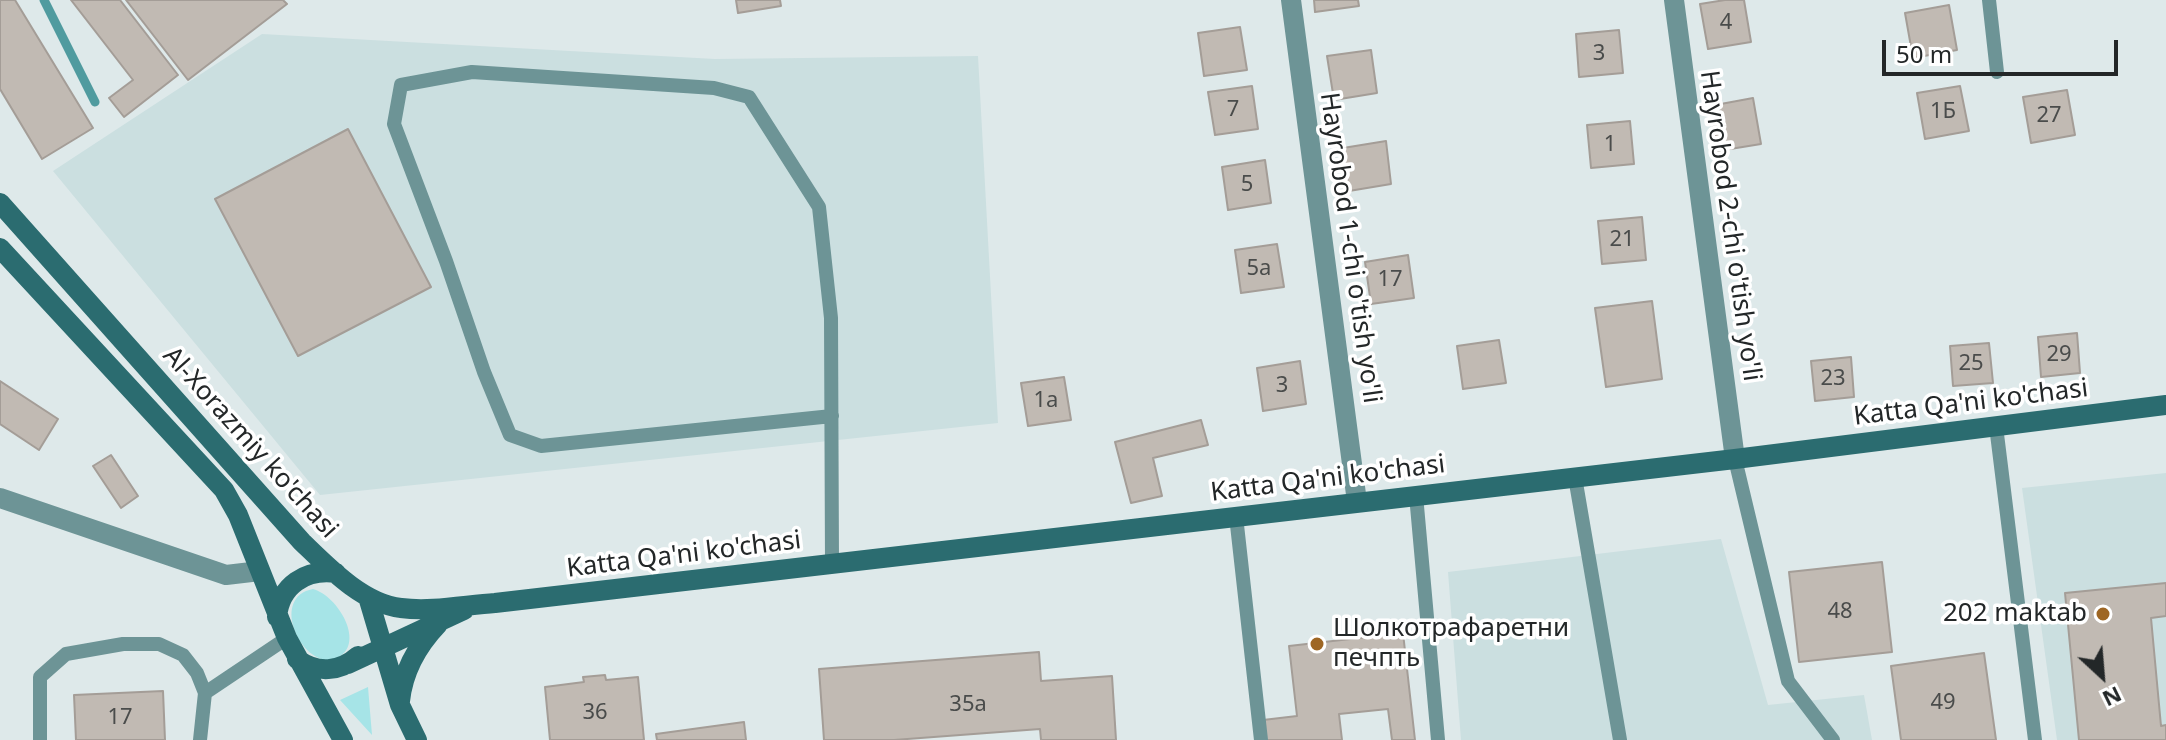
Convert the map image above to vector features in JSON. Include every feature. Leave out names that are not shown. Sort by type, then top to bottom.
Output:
[{"type":"main road","name":"Al-Xorazmiy ko'chasi","points":[[0,203],[282,521],[371,605]]},
{"type":"main road","name":"Al-Xorazmiy ko'chasi","points":[[0,248],[218,481],[234,507],[297,659],[343,740]]},
{"type":"main road","name":"Katta Qa'ni ko'chasi","points":[[495,603],[1735,459],[2166,405]]},
{"type":"main road","points":[[277,617],[281,598],[295,582],[318,572],[336,573]]},
{"type":"main road","points":[[371,605],[399,608],[495,603]]},
{"type":"main road","points":[[297,659],[317,669],[333,669],[470,608],[495,603]]},
{"type":"main road","points":[[371,605],[400,705],[417,740]]},
{"type":"main road","points":[[348,664],[360,655],[369,642],[374,627],[371,605]]},
{"type":"main road","points":[[400,705],[402,689],[413,660],[427,637],[446,618]]},
{"type":"street","name":"Hayrobod 1-chi o'tish yo'li","points":[[1291,0],[1357,502]]},
{"type":"street","name":"Hayrobod 2-chi o'tish yo'li","points":[[1674,0],[1735,459]]},
{"type":"street","points":[[2,500],[226,575],[260,571]]},
{"type":"lane","points":[[1989,0],[1997,72]]},
{"type":"lane","points":[[832,416],[541,446],[510,435],[394,124],[401,85],[472,72],[714,88],[749,97],[819,207],[831,318],[832,416],[832,563]]},
{"type":"lane","points":[[1996,426],[2035,740]]},
{"type":"lane","points":[[1735,459],[1788,681],[1833,740]]},
{"type":"lane","points":[[1575,477],[1620,740]]},
{"type":"lane","points":[[1416,495],[1438,740]]},
{"type":"lane","points":[[1236,516],[1261,740]]},
{"type":"lane","points":[[205,693],[287,638]]},
{"type":"lane","points":[[40,740],[40,677],[66,654],[123,644],[159,644],[183,655],[197,673],[205,693],[200,740]]},
{"type":"shaded area","points":[[262,34],[715,59],[978,56],[998,423],[320,495],[53,171]]},
{"type":"shaded area","name":"202 maktab","points":[[2166,473],[2166,740],[2057,740],[2022,488]]},
{"type":"shaded area","points":[[1721,539],[1768,705],[1864,695],[1872,740],[1461,740],[1448,572]]},
{"type":"shaded area","points":[[313,589],[331,600],[345,620],[349,641],[339,657],[326,660],[314,656],[296,634],[293,606],[299,595]]},
{"type":"shaded area","points":[[368,687],[372,735],[340,700]]},
{"type":"building","points":[[0,0],[15,0],[93,128],[42,159],[0,89]]},
{"type":"building","points":[[71,0],[120,0],[178,75],[124,117],[109,98],[133,80]]},
{"type":"building","points":[[126,0],[283,0],[287,4],[188,80]]},
{"type":"building","points":[[736,0],[780,0],[781,6],[738,13]]},
{"type":"building","points":[[1314,0],[1358,0],[1359,6],[1315,12]]},
{"type":"building","points":[[1744,0],[1751,42],[1708,49],[1700,4]]},
{"type":"building","points":[[1949,5],[1957,50],[1913,58],[1905,13]]},
{"type":"building","points":[[1240,27],[1247,70],[1204,76],[1198,33]]},
{"type":"building","points":[[1619,30],[1623,73],[1579,77],[1576,34]]},
{"type":"building","points":[[1371,50],[1377,93],[1334,100],[1327,56]]},
{"type":"building","points":[[1252,86],[1258,129],[1215,135],[1208,92]]},
{"type":"building","points":[[1960,86],[1969,131],[1925,139],[1917,93]]},
{"type":"building","points":[[2067,90],[2075,135],[2031,143],[2023,97]]},
{"type":"building","points":[[1753,98],[1761,144],[1718,151],[1710,106]]},
{"type":"building","points":[[1630,121],[1634,164],[1591,168],[1587,125]]},
{"type":"building","points":[[348,129],[431,287],[298,356],[215,199]]},
{"type":"building","points":[[1386,141],[1391,184],[1349,191],[1343,148]]},
{"type":"building","points":[[1265,160],[1271,203],[1228,210],[1222,167]]},
{"type":"building","points":[[1642,217],[1646,260],[1602,264],[1598,221]]},
{"type":"building","points":[[1277,244],[1284,287],[1241,293],[1235,250]]},
{"type":"building","points":[[1408,255],[1414,298],[1371,304],[1365,262]]},
{"type":"building","points":[[1652,301],[1662,379],[1606,387],[1595,308]]},
{"type":"building","points":[[2077,333],[2080,373],[2041,377],[2038,337]]},
{"type":"building","points":[[1499,340],[1506,383],[1463,389],[1457,346]]},
{"type":"building","points":[[1989,343],[1993,383],[1953,386],[1950,346]]},
{"type":"building","points":[[1851,357],[1854,397],[1815,401],[1811,361]]},
{"type":"building","points":[[1300,361],[1306,404],[1263,411],[1257,368]]},
{"type":"building","points":[[1064,377],[1071,420],[1028,426],[1021,383]]},
{"type":"building","points":[[0,381],[58,419],[39,450],[0,424]]},
{"type":"building","points":[[1201,420],[1208,445],[1153,458],[1162,496],[1131,503],[1115,442]]},
{"type":"building","points":[[111,455],[138,496],[121,508],[93,466]]},
{"type":"building","points":[[1882,562],[1892,652],[1799,662],[1789,572]]},
{"type":"building","points":[[2166,583],[2166,616],[2151,618],[2161,726],[2166,725],[2166,740],[2079,740],[2065,593]]},
{"type":"building","points":[[1403,633],[1415,740],[1392,740],[1388,709],[1339,714],[1342,740],[1265,740],[1263,720],[1297,716],[1289,646]]},
{"type":"building","points":[[1039,652],[1041,681],[1112,676],[1116,740],[1041,740],[1040,729],[894,740],[824,740],[819,669]]},
{"type":"building","points":[[1984,653],[1996,740],[1901,740],[1891,666]]},
{"type":"building","points":[[605,675],[606,680],[638,677],[644,740],[550,740],[545,687],[584,682],[583,677]]},
{"type":"building","points":[[163,691],[165,740],[76,740],[74,695]]},
{"type":"building","points":[[744,722],[746,740],[657,740],[656,734]]},
{"type":"waterway","points":[[44,0],[95,102]]},
{"type":"place","name":"202 maktab","points":[[2103,614]]},
{"type":"place","name":"Шолкотрафаретни печпть","points":[[1317,644]]}]
